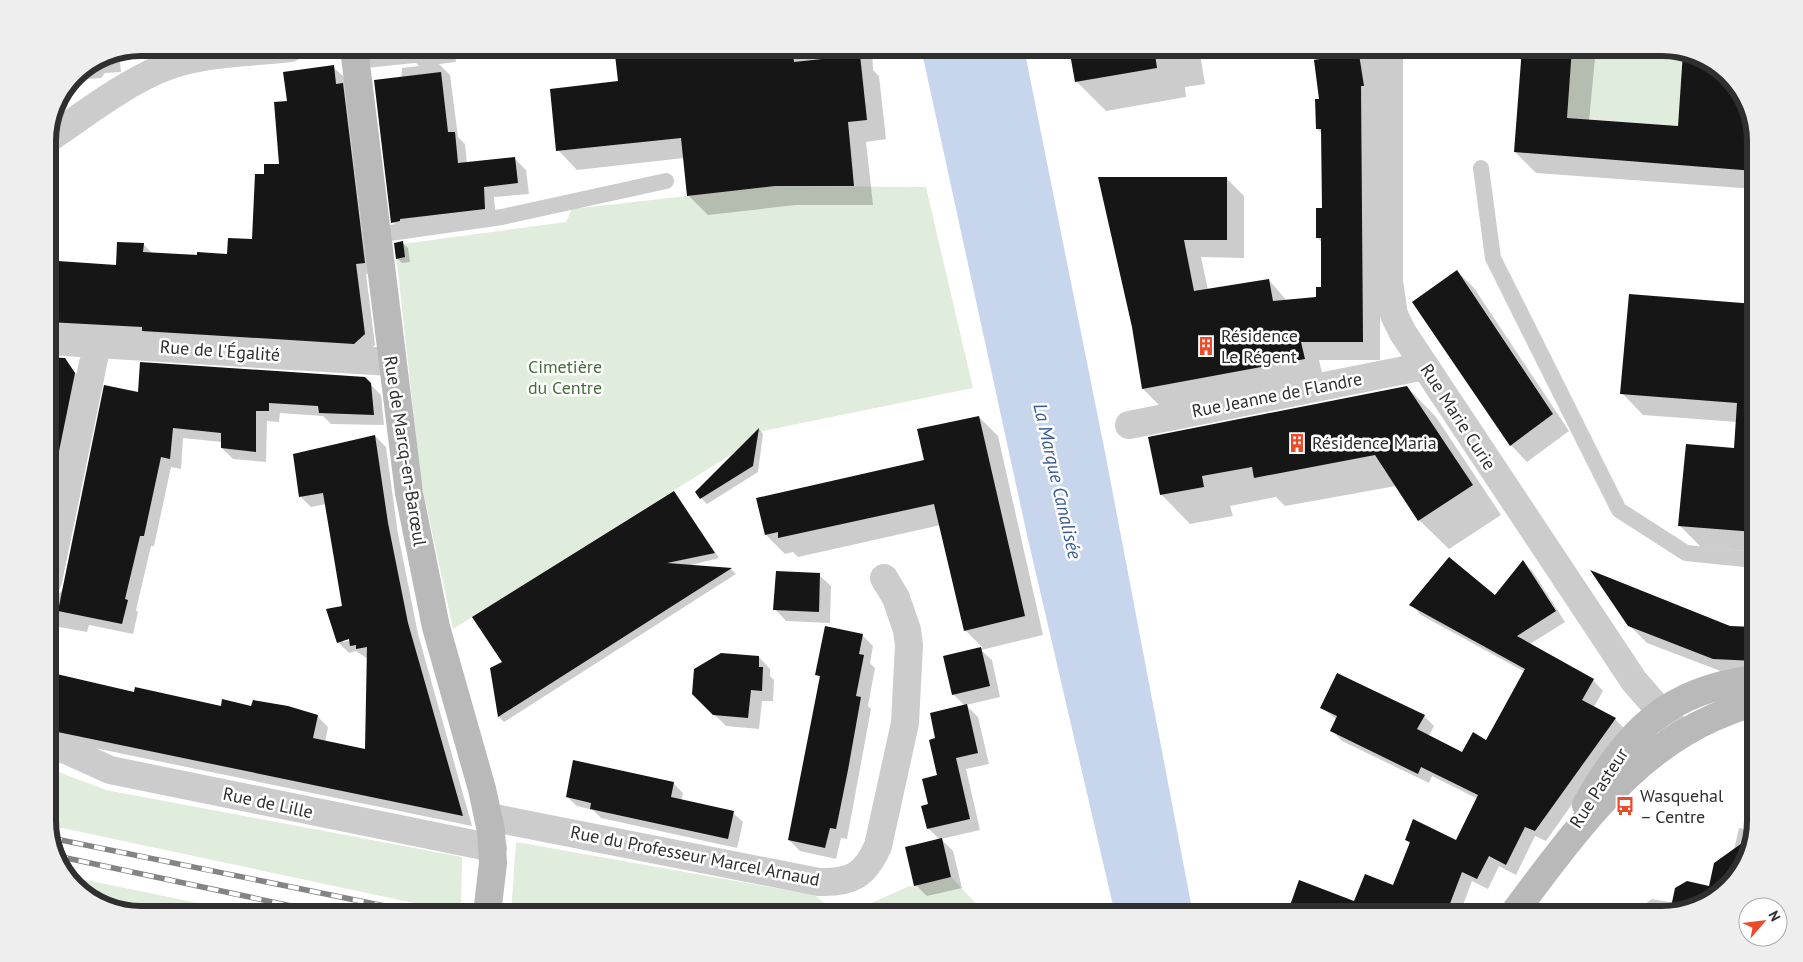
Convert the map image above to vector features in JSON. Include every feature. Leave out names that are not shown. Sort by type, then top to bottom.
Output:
[{"type":"street","points":[[56,134],[159,69],[196,58],[215,56]]},
{"type":"street","name":"Rue de Marcq-en-Barœul","points":[[355,56],[391,362],[409,493],[436,626],[489,816],[493,848],[492,882],[488,906]]},
{"type":"street","name":"Rue Marie Curie","points":[[1389,56],[1390,298],[1394,315],[1403,333],[1634,681],[1680,735]]},
{"type":"street","name":"Rue de l'Égalité","points":[[56,341],[391,362]]},
{"type":"street","points":[[56,541],[97,344]]},
{"type":"street","name":"Rue Jeanne de Flandre","points":[[1129,425],[1425,366]]},
{"type":"street","name":"Rue du Professeur Marcel Arnaud","points":[[489,816],[819,882],[834,882],[862,873],[871,862],[878,846],[905,722],[908,691],[907,630],[896,598],[884,578]]},
{"type":"street","name":"Rue Pasteur","points":[[1556,856],[1627,742],[1675,703],[1705,688],[1747,681]]},
{"type":"street","name":"Rue Pasteur","points":[[1519,906],[1556,856],[1614,791],[1680,735],[1718,715],[1747,705]]},
{"type":"street","name":"Rue de Lille","points":[[56,748],[66,750],[110,770],[493,848]]},
{"type":"lane","points":[[1481,168],[1493,258],[1619,510],[1686,553],[1747,559]]},
{"type":"lane","points":[[376,235],[502,217],[666,181]]},
{"type":"green space","points":[[1571,56],[1662,56],[1683,59],[1678,126],[1567,118]]},
{"type":"green space","name":"Cimetière du Centre","points":[[775,186],[926,187],[973,388],[754,433],[732,454],[453,629],[421,481],[395,245],[566,222],[572,209]]},
{"type":"green space","points":[[56,771],[106,790],[462,857],[461,906],[428,906],[56,827]]},
{"type":"green space","points":[[516,842],[815,895],[827,906],[512,906]]},
{"type":"green space","points":[[951,877],[978,906],[865,906],[907,887]]},
{"type":"green space","points":[[78,878],[212,906],[141,906],[119,903],[94,891]]},
{"type":"water","name":"La Marque Canalisée","points":[[923,56],[1026,56],[1104,447],[1191,906],[1113,906],[1027,535]]},
{"type":"building","points":[[615,56],[793,56],[794,62],[860,56],[867,120],[848,122],[854,186],[775,186],[687,196],[681,138],[556,151],[550,89],[618,81]]},
{"type":"building","points":[[1070,56],[1155,56],[1157,68],[1075,82]]},
{"type":"building","points":[[1319,56],[1359,56],[1364,86],[1361,86],[1363,342],[1301,342],[1305,359],[1142,389],[1132,327],[1098,177],[1227,177],[1227,240],[1184,240],[1194,291],[1269,279],[1273,301],[1316,297],[1316,287],[1321,287],[1321,238],[1316,238],[1316,208],[1322,208],[1321,129],[1316,129],[1315,99],[1319,99],[1314,60],[1320,59]]},
{"type":"building","points":[[1521,56],[1571,56],[1567,118],[1678,126],[1683,59],[1699,65],[1718,77],[1726,85],[1738,104],[1747,136],[1747,170],[1514,152]]},
{"type":"building","points":[[334,65],[336,84],[343,83],[365,263],[356,264],[365,334],[354,344],[142,331],[142,327],[56,322],[56,271],[58,261],[116,265],[117,242],[144,243],[143,252],[197,255],[197,252],[227,254],[228,238],[252,239],[255,174],[264,174],[264,164],[279,164],[274,102],[287,101],[283,72]]},
{"type":"building","points":[[441,72],[448,132],[455,132],[458,163],[515,157],[518,183],[484,187],[485,209],[400,219],[400,221],[391,223],[374,80]]},
{"type":"building","points":[[403,241],[405,257],[396,259],[394,243]]},
{"type":"building","points":[[1457,270],[1553,414],[1510,446],[1412,302]]},
{"type":"building","points":[[1629,294],[1747,303],[1747,531],[1678,526],[1686,444],[1734,448],[1737,403],[1620,394]]},
{"type":"building","points":[[56,357],[65,358],[75,373],[56,466]]},
{"type":"building","points":[[140,362],[365,377],[371,383],[374,415],[319,413],[318,406],[269,403],[269,411],[256,411],[256,452],[221,448],[221,433],[173,428],[170,459],[161,457],[144,536],[140,536],[125,599],[128,600],[122,624],[58,611],[104,385],[138,392]]},
{"type":"building","name":"Résidence Maria","points":[[1407,386],[1473,485],[1418,521],[1375,455],[1254,478],[1252,467],[1202,476],[1204,487],[1160,495],[1148,437]]},
{"type":"building","points":[[979,416],[1025,616],[964,631],[934,504],[778,538],[778,532],[765,535],[756,498],[924,460],[917,429]]},
{"type":"building","points":[[759,428],[753,466],[700,499],[695,492]]},
{"type":"building","points":[[375,435],[388,523],[408,623],[463,816],[56,732],[56,674],[134,692],[135,687],[221,706],[222,699],[251,706],[253,700],[288,706],[318,715],[313,738],[365,749],[367,647],[356,649],[356,645],[350,646],[349,639],[337,643],[326,609],[342,606],[323,493],[299,497],[293,454]]},
{"type":"building","points":[[674,491],[715,553],[667,563],[732,568],[498,717],[490,668],[502,662],[472,617]]},
{"type":"building","points":[[1449,557],[1495,595],[1523,560],[1556,611],[1517,636],[1594,679],[1582,700],[1616,718],[1535,831],[1525,827],[1506,865],[1489,856],[1477,879],[1462,872],[1449,906],[1290,906],[1299,880],[1354,901],[1365,874],[1393,885],[1410,842],[1405,840],[1413,819],[1456,840],[1478,795],[1421,767],[1418,774],[1330,731],[1337,716],[1320,708],[1337,673],[1425,715],[1417,729],[1462,752],[1473,732],[1486,740],[1525,669],[1409,605]]},
{"type":"building","points":[[1590,570],[1730,626],[1747,627],[1747,661],[1713,659],[1628,626]]},
{"type":"building","points":[[776,571],[820,573],[819,612],[773,610]]},
{"type":"building","points":[[825,626],[863,634],[859,654],[864,655],[856,696],[861,697],[848,770],[836,829],[830,828],[825,848],[788,840],[820,676],[815,675]]},
{"type":"building","points":[[981,647],[990,686],[952,695],[943,656]]},
{"type":"building","points":[[721,653],[759,656],[759,667],[763,667],[762,691],[751,690],[748,718],[713,715],[692,694],[694,669]]},
{"type":"building","points":[[967,704],[978,753],[956,758],[970,819],[927,829],[921,806],[928,804],[922,779],[937,775],[929,740],[935,738],[930,713]]},
{"type":"building","points":[[573,760],[674,782],[671,797],[734,811],[728,839],[590,809],[591,803],[566,797]]},
{"type":"building","points":[[942,838],[951,877],[914,886],[905,847]]},
{"type":"building","points":[[1744,842],[1732,868],[1726,877],[1714,888],[1694,899],[1671,905],[1675,888],[1687,881],[1709,886],[1714,863]]},
{"type":"railway","points":[[59,840],[385,906]]},
{"type":"railway","points":[[65,858],[291,906]]},
{"type":"place","name":"Résidence Le Régent","points":[[1206,346]]},
{"type":"place","name":"Résidence Maria","points":[[1297,443]]},
{"type":"place","name":"Wasquehal – Centre","points":[[1625,806]]}]
